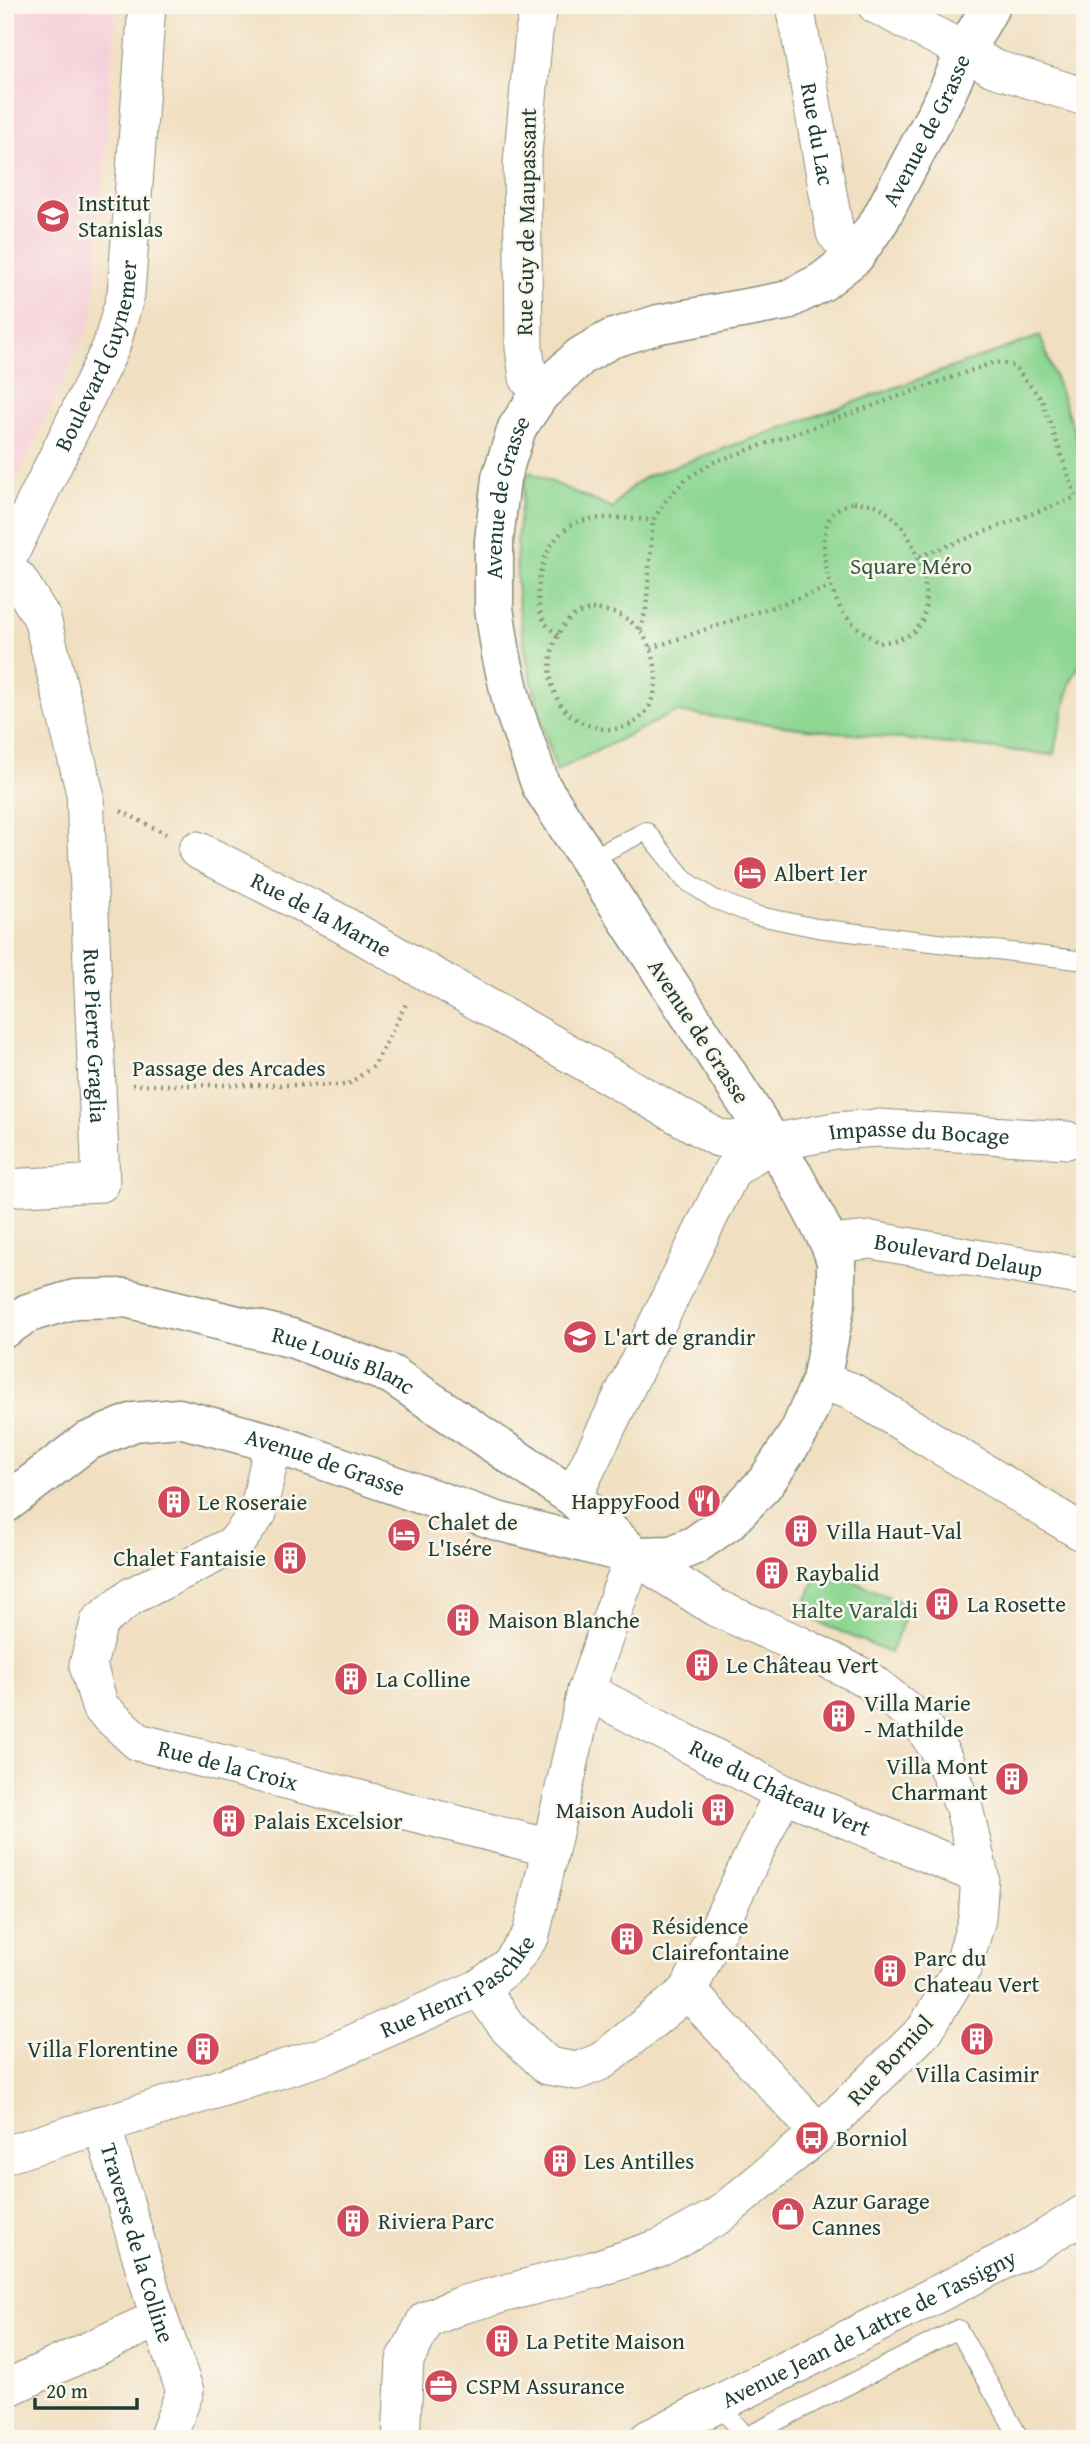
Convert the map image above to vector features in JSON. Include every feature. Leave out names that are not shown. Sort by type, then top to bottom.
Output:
[{"type":"street","name":"Boulevard Guynemer","points":[[5,566],[111,347],[120,321],[126,294],[147,5]]},
{"type":"street","name":"Rue Guy de Maupassant","points":[[540,5],[534,32],[522,164],[524,348],[528,378],[540,394]]},
{"type":"street","name":"Rue du Lac","points":[[795,5],[835,233],[855,256]]},
{"type":"street","points":[[876,5],[993,68],[1085,97]]},
{"type":"street","name":"Avenue de Grasse","points":[[5,1504],[86,1442],[134,1422],[179,1418],[273,1443],[497,1521],[635,1556],[672,1555],[695,1545],[729,1521],[766,1482],[793,1442],[821,1381],[836,1302],[836,1261],[830,1244],[794,1176],[541,786],[513,707],[494,608],[494,541],[501,478],[517,428],[540,394],[581,356],[611,339],[659,324],[785,300],[822,282],[855,256],[880,220],[991,5]]},
{"type":"street","points":[[5,566],[18,579],[42,618],[85,793]]},
{"type":"street","name":"Rue Pierre Graglia","points":[[5,1188],[101,1183],[85,793]]},
{"type":"street","name":"Rue de la Marne","points":[[197,849],[333,919],[718,1138],[771,1143]]},
{"type":"street","name":"Impasse du Bocage","points":[[771,1143],[835,1131],[879,1128],[1068,1140]]},
{"type":"street","points":[[573,1497],[732,1170],[771,1143]]},
{"type":"street","name":"Boulevard Delaup","points":[[830,1244],[871,1240],[1085,1278]]},
{"type":"street","name":"Rue Louis Blanc","points":[[5,1328],[28,1313],[75,1299],[127,1298],[291,1338],[392,1375],[573,1497],[635,1556]]},
{"type":"street","points":[[821,1381],[851,1391],[1085,1534]]},
{"type":"street","name":"Rue de la Croix","points":[[273,1443],[258,1513],[235,1544],[130,1597],[99,1622],[88,1665],[100,1707],[138,1742],[550,1849]]},
{"type":"street","name":"Rue Henri Paschke","points":[[5,2155],[324,2056],[479,1988],[509,1966],[531,1935],[586,1691],[635,1556]]},
{"type":"street","name":"Rue Borniol","points":[[401,2439],[405,2360],[426,2320],[461,2305],[593,2270],[662,2247],[718,2216],[819,2133],[925,2030],[962,1967],[977,1919],[980,1876],[964,1808],[942,1755],[918,1719],[867,1679],[798,1644],[716,1608],[635,1556]]},
{"type":"street","name":"Rue du Château Vert","points":[[586,1691],[783,1793],[980,1876]]},
{"type":"street","points":[[479,1988],[509,2029],[548,2066],[577,2071],[602,2061],[688,1991],[783,1793]]},
{"type":"street","points":[[688,1991],[819,2133]]},
{"type":"street","name":"Traverse de la Colline","points":[[102,2124],[159,2318],[185,2391],[167,2439]]},
{"type":"street","name":"Avenue Jean de Lattre de Tassigny","points":[[648,2439],[1029,2248],[1085,2213]]},
{"type":"street","points":[[5,2389],[159,2318]]},
{"type":"lane","points":[[588,860],[646,831],[685,880],[714,899],[755,915],[817,928],[1085,961]]},
{"type":"lane","points":[[719,2404],[746,2437],[958,2329],[1020,2439]]},
{"type":"path","points":[[640,630],[646,610],[653,520],[666,500],[685,480],[712,463],[995,362],[1014,366],[1042,400],[1076,497],[918,556]]},
{"type":"path","points":[[854,502],[878,505],[900,524],[918,556],[925,586],[925,607],[918,627],[898,640],[879,643],[845,615],[831,587],[824,549],[825,526],[835,510],[854,502]]},
{"type":"path","points":[[558,635],[545,623],[539,601],[540,572],[547,551],[561,534],[577,523],[598,520],[653,520]]},
{"type":"path","points":[[651,648],[831,587]]},
{"type":"path","points":[[592,609],[618,614],[640,630],[651,648],[656,680],[649,706],[633,725],[614,730],[587,725],[570,716],[556,697],[550,671],[552,649],[558,635],[572,616],[592,609]]},
{"type":"path","points":[[85,793],[197,849]]},
{"type":"path","name":"Passage des Arcades","points":[[97,1085],[347,1085],[374,1066],[424,970]]},
{"type":"shaded area","name":"Institut Stanislas","points":[[5,5],[116,5],[93,315],[5,504]]},
{"type":"green space","name":"Square Méro","points":[[1040,336],[1085,461],[1085,654],[1070,683],[1054,755],[675,712],[556,771],[533,688],[518,603],[518,536],[527,471],[613,509],[629,489],[650,475]]},
{"type":"green space","name":"Halte Varaldi","points":[[821,1567],[910,1606],[890,1653],[800,1614]]},
{"type":"place","name":"Institut Stanislas","points":[[53,216]]},
{"type":"place","name":"Albert Ier","points":[[750,873]]},
{"type":"place","name":"L'art de grandir","points":[[580,1337]]},
{"type":"place","name":"HappyFood","points":[[704,1501]]},
{"type":"place","name":"Le Roseraie","points":[[174,1502]]},
{"type":"place","name":"Villa Haut-Val","points":[[801,1531]]},
{"type":"place","name":"Chalet de L'Isére","points":[[404,1535]]},
{"type":"place","name":"Chalet Fantaisie","points":[[290,1558]]},
{"type":"place","name":"Raybalid","points":[[772,1573]]},
{"type":"place","name":"La Rosette","points":[[942,1604]]},
{"type":"place","name":"Maison Blanche","points":[[463,1620]]},
{"type":"place","name":"Le Château Vert","points":[[702,1665]]},
{"type":"place","name":"La Colline","points":[[351,1679]]},
{"type":"place","name":"Villa Marie - Mathilde","points":[[839,1716]]},
{"type":"place","name":"Villa Mont Charmant","points":[[1012,1779]]},
{"type":"place","name":"Maison Audoli","points":[[718,1810]]},
{"type":"place","name":"Palais Excelsior","points":[[229,1821]]},
{"type":"place","name":"Résidence Clairefontaine","points":[[627,1939]]},
{"type":"place","name":"Parc du Chateau Vert","points":[[890,1971]]},
{"type":"place","name":"Villa Casimir","points":[[977,2039]]},
{"type":"place","name":"Villa Florentine","points":[[203,2049]]},
{"type":"place","name":"Borniol","points":[[812,2138]]},
{"type":"place","name":"Les Antilles","points":[[560,2161]]},
{"type":"place","name":"Azur Garage Cannes","points":[[788,2214]]},
{"type":"place","name":"Riviera Parc","points":[[353,2221]]},
{"type":"place","name":"La Petite Maison","points":[[502,2341]]},
{"type":"place","name":"CSPM Assurance","points":[[441,2386]]}]
